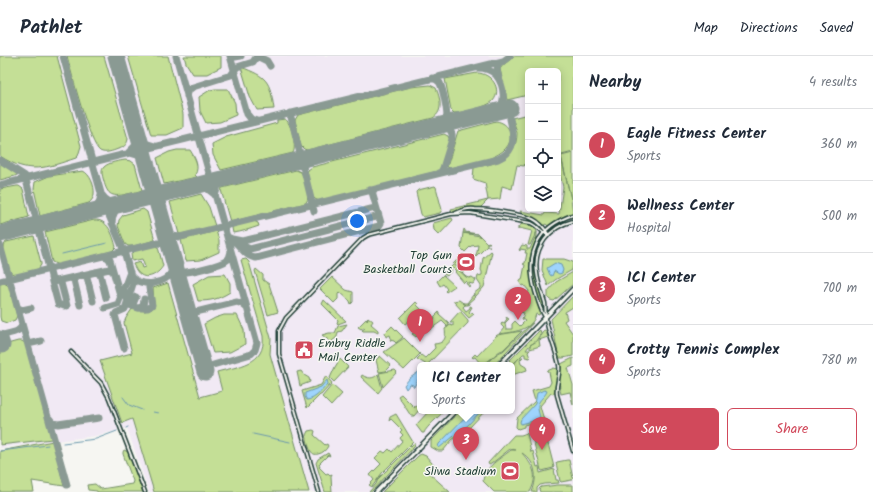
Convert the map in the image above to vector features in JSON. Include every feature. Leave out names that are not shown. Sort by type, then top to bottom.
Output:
[{"type":"main road","points":[[502,362],[573,289]]},
{"type":"main road","points":[[376,492],[451,414]]},
{"type":"street","points":[[320,492],[279,354],[279,336],[281,325],[286,318],[365,236],[470,209],[532,218],[546,230],[548,235]]},
{"type":"street","points":[[493,217],[494,212]]},
{"type":"street","points":[[451,214],[470,213],[534,224],[543,233],[548,235]]},
{"type":"street","points":[[546,317],[541,310],[531,274],[533,251],[546,230],[557,222],[573,215]]},
{"type":"street","points":[[567,217],[569,222]]},
{"type":"street","points":[[573,221],[560,226],[548,235],[538,251],[536,262],[546,317],[559,368],[556,387],[557,395],[573,451]]},
{"type":"street","points":[[71,352],[101,383],[109,398],[145,492]]},
{"type":"shaded area","points":[[0,56],[573,56],[573,492],[149,492],[127,428],[95,436],[0,448]]},
{"type":"green space","points":[[0,56],[57,56],[81,146],[76,158],[56,165],[29,168],[10,162],[0,156]]},
{"type":"green space","points":[[67,56],[104,56],[128,139],[126,145],[120,149],[104,152],[100,151],[96,146],[81,107]]},
{"type":"green space","points":[[128,56],[168,56],[183,114],[183,128],[167,135],[151,135]]},
{"type":"green space","points":[[184,56],[221,56],[221,67],[207,74],[193,74],[186,63]]},
{"type":"green space","points":[[513,56],[573,56],[573,152],[561,155],[561,68],[525,68],[525,96],[507,100],[500,69]]},
{"type":"green space","points":[[241,67],[257,74],[266,81],[271,92],[274,109],[257,110],[250,97]]},
{"type":"green space","points":[[477,73],[487,76],[494,82],[497,92],[496,96],[493,101],[486,105],[468,111],[454,113],[451,110],[445,79]]},
{"type":"green space","points":[[430,85],[436,88],[440,104],[439,112],[433,118],[307,150],[301,146],[295,120],[298,115],[411,87]]},
{"type":"green space","points":[[228,89],[235,103],[236,115],[220,122],[206,123],[200,111],[199,97],[210,90]]},
{"type":"green space","points":[[525,115],[525,164],[524,166],[517,165],[512,189],[502,186],[500,199],[488,200],[485,183],[473,179],[474,167],[496,162],[509,155],[516,142],[517,133],[512,118]]},
{"type":"green space","points":[[285,119],[293,135],[293,153],[221,170],[213,155],[212,144],[226,137],[277,123],[277,120]]},
{"type":"green space","points":[[496,121],[505,125],[510,132],[510,141],[506,148],[489,159],[450,168],[447,167],[458,131]]},
{"type":"green space","points":[[444,134],[448,136],[450,140],[441,168],[438,171],[319,201],[313,197],[307,173],[312,167]]},
{"type":"green space","points":[[177,150],[190,150],[196,162],[197,168],[195,175],[197,177],[164,184],[157,158]]},
{"type":"green space","points":[[573,153],[573,199],[571,200],[573,212],[548,226],[546,224],[543,226],[534,218],[522,214],[520,211],[544,215],[545,213],[559,214],[559,212],[561,212],[563,187],[561,179],[561,157],[571,199],[561,156]]},
{"type":"green space","points":[[125,160],[131,161],[135,164],[142,190],[121,195],[110,194],[106,188],[102,175],[102,169],[114,162]]},
{"type":"green space","points":[[0,163],[17,173],[17,175],[0,180]]},
{"type":"green space","points":[[296,170],[301,172],[306,183],[308,196],[306,203],[230,222],[221,190],[222,188]]},
{"type":"green space","points":[[83,171],[90,177],[94,187],[94,195],[90,202],[40,216],[34,189],[35,182],[49,176]]},
{"type":"green space","points":[[17,186],[23,189],[29,217],[0,225],[0,189]]},
{"type":"green space","points":[[435,186],[442,210],[440,213],[423,217],[416,192],[418,190]]},
{"type":"green space","points":[[201,194],[209,207],[215,226],[179,234],[170,202]]},
{"type":"green space","points":[[488,200],[480,208],[464,208],[456,212],[452,212],[451,209]]},
{"type":"green space","points":[[143,209],[147,212],[155,240],[134,246],[128,246],[125,244],[118,226],[119,220],[123,215]]},
{"type":"green space","points":[[452,218],[453,220],[439,235],[434,230],[433,223]]},
{"type":"green space","points":[[94,220],[103,222],[109,229],[116,247],[112,251],[58,265],[52,262],[45,232]]},
{"type":"green space","points":[[254,221],[258,223],[259,226],[233,233],[233,226]]},
{"type":"green space","points":[[522,224],[532,226],[537,231],[530,245],[528,245],[532,231],[519,228],[518,230],[518,227]]},
{"type":"green space","points":[[464,229],[465,232],[478,234],[463,233]]},
{"type":"green space","points":[[216,231],[219,240],[219,252],[201,260],[186,261],[181,240]]},
{"type":"green space","points":[[537,232],[531,256],[530,272],[532,286],[540,312],[539,315],[536,314],[534,320],[521,330],[499,334],[504,328],[501,325],[502,322],[504,323],[507,319],[506,317],[509,319],[505,323],[506,329],[512,329],[512,324],[515,321],[520,326],[525,321],[522,319],[524,313],[516,311],[530,296],[528,293],[529,291],[520,283],[525,265],[523,264],[525,263],[527,253],[525,253],[526,250],[519,250],[522,245],[527,246],[527,249],[530,249]]},
{"type":"green space","points":[[463,233],[480,236],[487,243],[487,246],[475,257],[478,245],[471,246],[465,252],[461,248]]},
{"type":"green space","points":[[34,236],[41,265],[38,269],[16,275],[11,273],[6,262],[4,245],[6,242]]},
{"type":"green space","points":[[154,246],[158,247],[163,266],[154,275],[147,277],[141,275],[138,273],[133,264],[140,262],[142,268],[145,267],[142,259],[132,261],[131,254],[134,251]]},
{"type":"green space","points":[[491,251],[484,287],[476,296],[473,294],[481,288],[477,280],[478,276],[482,275],[481,270],[483,258]]},
{"type":"green space","points":[[463,254],[464,255],[455,264],[464,256],[472,263],[463,273],[457,268],[461,270],[457,265],[457,267],[453,264]]},
{"type":"green space","points":[[246,259],[249,262],[271,338],[270,354],[309,492],[154,492],[132,419],[122,423],[100,361],[132,353],[124,323],[126,318],[132,309],[145,311],[152,309],[154,304],[153,288],[168,283],[200,397],[222,391],[217,372],[249,363],[260,353],[263,346],[263,336],[241,260]]},
{"type":"green space","points":[[543,259],[564,259],[573,262],[572,270],[548,286],[542,270]]},
{"type":"green space","points":[[453,265],[466,277],[472,277],[476,280],[473,284],[468,283],[470,285],[469,287],[466,284],[466,281],[464,283],[453,268],[447,276],[444,274]]},
{"type":"green space","points":[[256,269],[263,275],[263,280],[269,284],[278,312],[268,315],[255,271]]},
{"type":"green space","points":[[534,269],[544,307],[543,309],[536,289],[533,272]]},
{"type":"green space","points":[[573,272],[573,284],[554,301],[550,300],[548,298],[548,291],[556,282]]},
{"type":"green space","points":[[225,274],[230,283],[230,292],[215,299],[198,301],[193,284],[209,275]]},
{"type":"green space","points":[[443,275],[455,286],[446,292],[445,291],[447,289],[443,284],[440,286],[437,281]]},
{"type":"green space","points":[[332,277],[346,290],[353,292],[353,302],[351,304],[350,301],[340,292],[338,294],[338,299],[334,303],[320,289]]},
{"type":"green space","points":[[4,283],[9,286],[17,316],[15,320],[7,323],[1,321],[0,317],[0,284]]},
{"type":"green space","points":[[473,295],[475,297],[467,304],[470,304],[463,307],[466,311],[470,308],[470,306],[472,307],[469,312],[474,314],[469,318],[453,301],[459,300],[463,303],[467,303]]},
{"type":"green space","points":[[573,296],[573,307],[565,312],[567,319],[564,321],[573,334],[573,356],[559,358],[551,319]]},
{"type":"green space","points":[[324,300],[346,321],[338,324],[338,320],[322,304]]},
{"type":"green space","points":[[416,302],[423,311],[405,324],[400,318]]},
{"type":"green space","points":[[460,311],[468,320],[468,323],[430,362],[422,362],[417,359],[421,355],[425,358],[435,348],[434,344],[443,341],[445,337],[445,329],[450,325],[453,326],[453,322],[450,322]]},
{"type":"green space","points":[[439,312],[439,314],[449,323],[448,327],[446,327],[447,326],[442,321],[428,331],[421,331],[416,337],[412,334],[424,324],[426,325],[425,324],[433,318],[435,319],[434,317]]},
{"type":"green space","points":[[224,315],[237,315],[244,330],[245,344],[230,352],[213,353],[204,324]]},
{"type":"green space","points":[[368,317],[373,321],[371,324],[378,330],[378,333],[374,331],[363,331],[362,330],[365,328],[364,327],[361,329],[358,327]]},
{"type":"green space","points":[[533,323],[497,362],[487,362],[498,353],[503,351]]},
{"type":"green space","points":[[347,324],[342,331],[338,332],[337,337],[331,342],[322,335],[335,333],[338,326]]},
{"type":"green space","points":[[392,326],[403,337],[396,343],[390,340],[390,335],[386,337],[385,333]]},
{"type":"green space","points":[[540,330],[541,333],[536,341],[526,350],[530,350],[528,352],[530,358],[525,357],[525,354],[523,354],[515,362],[508,362]]},
{"type":"green space","points":[[544,330],[546,331],[548,337],[539,340],[540,346],[530,349],[530,345],[537,341]]},
{"type":"green space","points":[[522,331],[503,350],[487,362],[479,362],[475,357],[472,357],[475,354],[477,356],[497,335]]},
{"type":"green space","points":[[404,338],[420,354],[404,370],[384,352]]},
{"type":"green space","points":[[18,341],[25,343],[52,439],[0,445],[0,346]]},
{"type":"green space","points":[[380,356],[391,366],[386,371],[379,372],[376,360]]},
{"type":"green space","points":[[520,357],[523,357],[520,360],[521,364],[526,367],[527,370],[515,374],[515,363]]},
{"type":"green space","points":[[573,358],[573,366],[568,368],[573,385],[573,405],[570,392],[561,394],[560,383],[561,364]]},
{"type":"green space","points":[[340,359],[348,367],[334,382],[330,378]]},
{"type":"green space","points":[[554,368],[558,371],[554,393],[551,393],[540,406],[544,420],[524,425],[524,427],[518,429],[516,427],[517,418],[535,401],[532,391],[549,386],[551,382],[549,372],[547,371]]},
{"type":"green space","points":[[395,370],[397,372],[383,387],[379,373]]},
{"type":"green space","points":[[301,371],[309,378],[310,382],[300,386],[297,372]]},
{"type":"green space","points":[[378,374],[382,388],[378,393],[361,377],[362,375],[373,378]]},
{"type":"green space","points":[[326,376],[332,383],[307,408],[302,391],[321,385]]},
{"type":"green space","points":[[332,385],[342,394],[331,406],[322,397]]},
{"type":"green space","points":[[401,394],[415,408],[414,406],[417,406],[417,412],[414,416],[411,416],[398,396]]},
{"type":"green space","points":[[396,414],[413,442],[382,473],[372,487],[369,485],[374,480],[370,475],[381,464],[375,458],[382,451],[385,453],[389,449],[392,452],[402,441],[400,438],[403,435],[400,432],[402,430],[391,419],[389,421],[390,417]]},
{"type":"green space","points":[[426,414],[441,414],[424,433],[422,433],[416,425]]},
{"type":"green space","points":[[457,414],[482,414],[470,427],[452,440],[443,451],[438,451],[431,447],[431,441]]},
{"type":"green space","points":[[544,428],[554,467],[542,471],[531,432]]},
{"type":"green space","points":[[308,431],[315,431],[314,435],[328,446],[324,451],[318,454],[311,451],[306,435]]},
{"type":"green space","name":"Sliwa Stadium","points":[[527,433],[531,452],[533,451],[540,473],[554,469],[556,480],[558,480],[559,483],[540,485],[537,488],[537,492],[532,492],[535,481],[535,475],[533,465],[522,453],[534,471],[534,481],[530,492],[494,492],[483,481],[486,471],[511,450],[516,450],[510,449],[491,464],[489,465],[488,463],[514,435]]},
{"type":"green space","points":[[53,441],[64,486],[32,481],[34,492],[0,492],[0,451]]},
{"type":"green space","points":[[414,443],[415,446],[371,492],[369,492],[376,484],[378,479]]},
{"type":"green space","points":[[124,450],[128,452],[143,492],[97,492],[88,490],[87,485],[95,484],[101,489],[132,484],[133,481],[123,454]]},
{"type":"green space","points":[[328,453],[330,456],[328,455],[319,464],[319,467],[326,474],[332,474],[332,492],[325,492],[316,463],[318,459]]},
{"type":"green space","points":[[421,454],[426,456],[437,469],[435,472],[432,468],[429,473],[450,492],[382,492],[418,456]]},
{"type":"green space","points":[[569,460],[573,478],[572,480],[561,482],[556,463]]},
{"type":"green space","points":[[573,485],[573,492],[540,492],[539,489],[541,487]]},
{"type":"water","points":[[555,263],[561,265],[563,270],[562,273],[559,274],[554,271],[552,276],[547,268]]},
{"type":"water","points":[[417,373],[417,381],[414,387],[410,384],[406,389],[404,385]]},
{"type":"water","points":[[327,380],[328,384],[316,396],[307,400],[305,393],[321,387]]},
{"type":"water","points":[[544,390],[547,391],[538,405],[540,419],[521,424],[521,419],[535,404],[537,393]]},
{"type":"water","points":[[468,414],[478,414],[468,425],[439,448],[439,444]]},
{"type":"waterway","points":[[62,254],[107,243]]},
{"type":"waterway","points":[[123,397],[129,405],[142,410]]},
{"type":"waterway","points":[[153,412],[158,413]]},
{"type":"waterway","points":[[63,443],[96,439],[117,431]]},
{"type":"waterway","points":[[253,434],[290,442]]},
{"type":"waterway","points":[[0,451],[48,445]]},
{"type":"taxiway","points":[[63,56],[104,204],[124,251],[133,284],[125,309],[116,313],[115,315],[124,348]]},
{"type":"taxiway","points":[[118,62],[119,56]]},
{"type":"taxiway","points":[[176,56],[257,343],[255,350],[251,354],[213,365]]},
{"type":"taxiway","points":[[230,56],[247,114],[251,119],[257,121]]},
{"type":"taxiway","points":[[232,56],[241,56]]},
{"type":"taxiway","points":[[257,56],[267,61],[270,66]]},
{"type":"taxiway","points":[[187,96],[189,90],[193,87],[231,75],[237,67],[253,62],[257,56]]},
{"type":"taxiway","points":[[499,79],[497,70],[498,65],[510,56]]},
{"type":"taxiway","points":[[0,185],[503,61]]},
{"type":"taxiway","points":[[478,68],[492,72],[496,75],[501,84],[503,90],[503,100],[501,105],[494,112]]},
{"type":"taxiway","points":[[432,78],[440,83],[447,114],[446,122],[440,126]]},
{"type":"taxiway","points":[[290,113],[314,211]]},
{"type":"taxiway","points":[[165,229],[172,236],[180,237],[498,159],[508,152],[513,142],[510,119]]},
{"type":"taxiway","points":[[438,173],[441,172],[443,168],[452,139],[452,134],[449,128],[440,126]]},
{"type":"taxiway","points":[[138,134],[145,143],[155,146]]},
{"type":"taxiway","points":[[129,152],[136,145],[138,134]]},
{"type":"taxiway","points":[[130,153],[140,156],[147,165]]},
{"type":"taxiway","points":[[303,168],[305,161],[313,157]]},
{"type":"taxiway","points":[[0,160],[25,176],[52,280],[57,281],[109,269],[113,271]]},
{"type":"taxiway","points":[[290,162],[299,163],[303,168]]},
{"type":"taxiway","points":[[216,193],[218,185],[224,179]]},
{"type":"taxiway","points":[[195,186],[205,187],[214,194]]},
{"type":"taxiway","points":[[230,238],[245,253],[256,258],[379,226],[381,223],[372,192],[370,190]]},
{"type":"taxiway","points":[[85,213],[96,207],[101,195]]},
{"type":"taxiway","points":[[102,195],[112,203],[125,203]]},
{"type":"taxiway","points":[[112,223],[114,212],[123,204]]},
{"type":"taxiway","points":[[232,239],[242,241],[247,240],[375,208],[376,206]]},
{"type":"taxiway","points":[[241,245],[250,249],[376,217],[378,215]]},
{"type":"taxiway","points":[[0,281],[157,243],[166,244],[172,252]]},
{"type":"taxiway","points":[[0,245],[67,485]]},
{"type":"taxiway","points":[[175,266],[182,272],[205,268],[224,262],[229,257],[231,251]]},
{"type":"taxiway","points":[[103,256],[110,260],[120,295]]},
{"type":"taxiway","points":[[131,276],[135,280],[141,282],[159,282],[169,276],[172,271],[174,264],[173,258]]},
{"type":"taxiway","points":[[96,272],[100,274],[106,298]]},
{"type":"taxiway","points":[[105,308],[118,304],[130,272]]},
{"type":"taxiway","points":[[84,275],[87,277],[93,301]]},
{"type":"taxiway","points":[[51,278],[58,304],[64,306],[66,301]]},
{"type":"taxiway","points":[[71,278],[74,280],[80,305]]},
{"type":"taxiway","points":[[58,281],[61,283],[67,306]]},
{"type":"taxiway","points":[[124,290],[129,305],[138,308],[148,308],[152,305],[149,288]]},
{"type":"taxiway","points":[[128,305],[133,304],[136,297]]},
{"type":"taxiway","points":[[139,308],[143,306],[144,299]]},
{"type":"taxiway","points":[[185,301],[189,309],[196,312],[237,302],[247,308]]},
{"type":"taxiway","points":[[18,308],[22,310],[31,308]]},
{"type":"taxiway","points":[[0,336],[17,331],[20,329],[22,324]]},
{"type":"taxiway","points":[[28,344],[41,341]]},
{"type":"taxiway","points":[[49,418],[53,423],[58,424],[99,418]]},
{"type":"runway","points":[[116,56],[205,372]]},
{"type":"runway","points":[[0,234],[510,108]]},
{"type":"runway","points":[[0,339],[2,345]]},
{"type":"place","name":"Top Gun Basketball Courts","points":[[466,262]]},
{"type":"place","name":"Wellness Center","points":[[518,320]]},
{"type":"place","name":"Eagle Fitness Center","points":[[420,342]]},
{"type":"place","name":"Embry Riddle Mail Center","points":[[304,350]]},
{"type":"place","name":"Crotty Tennis Complex","points":[[542,450]]},
{"type":"place","name":"ICI Center","points":[[466,460]]},
{"type":"place","name":"Sliwa Stadium","points":[[510,471]]}]
